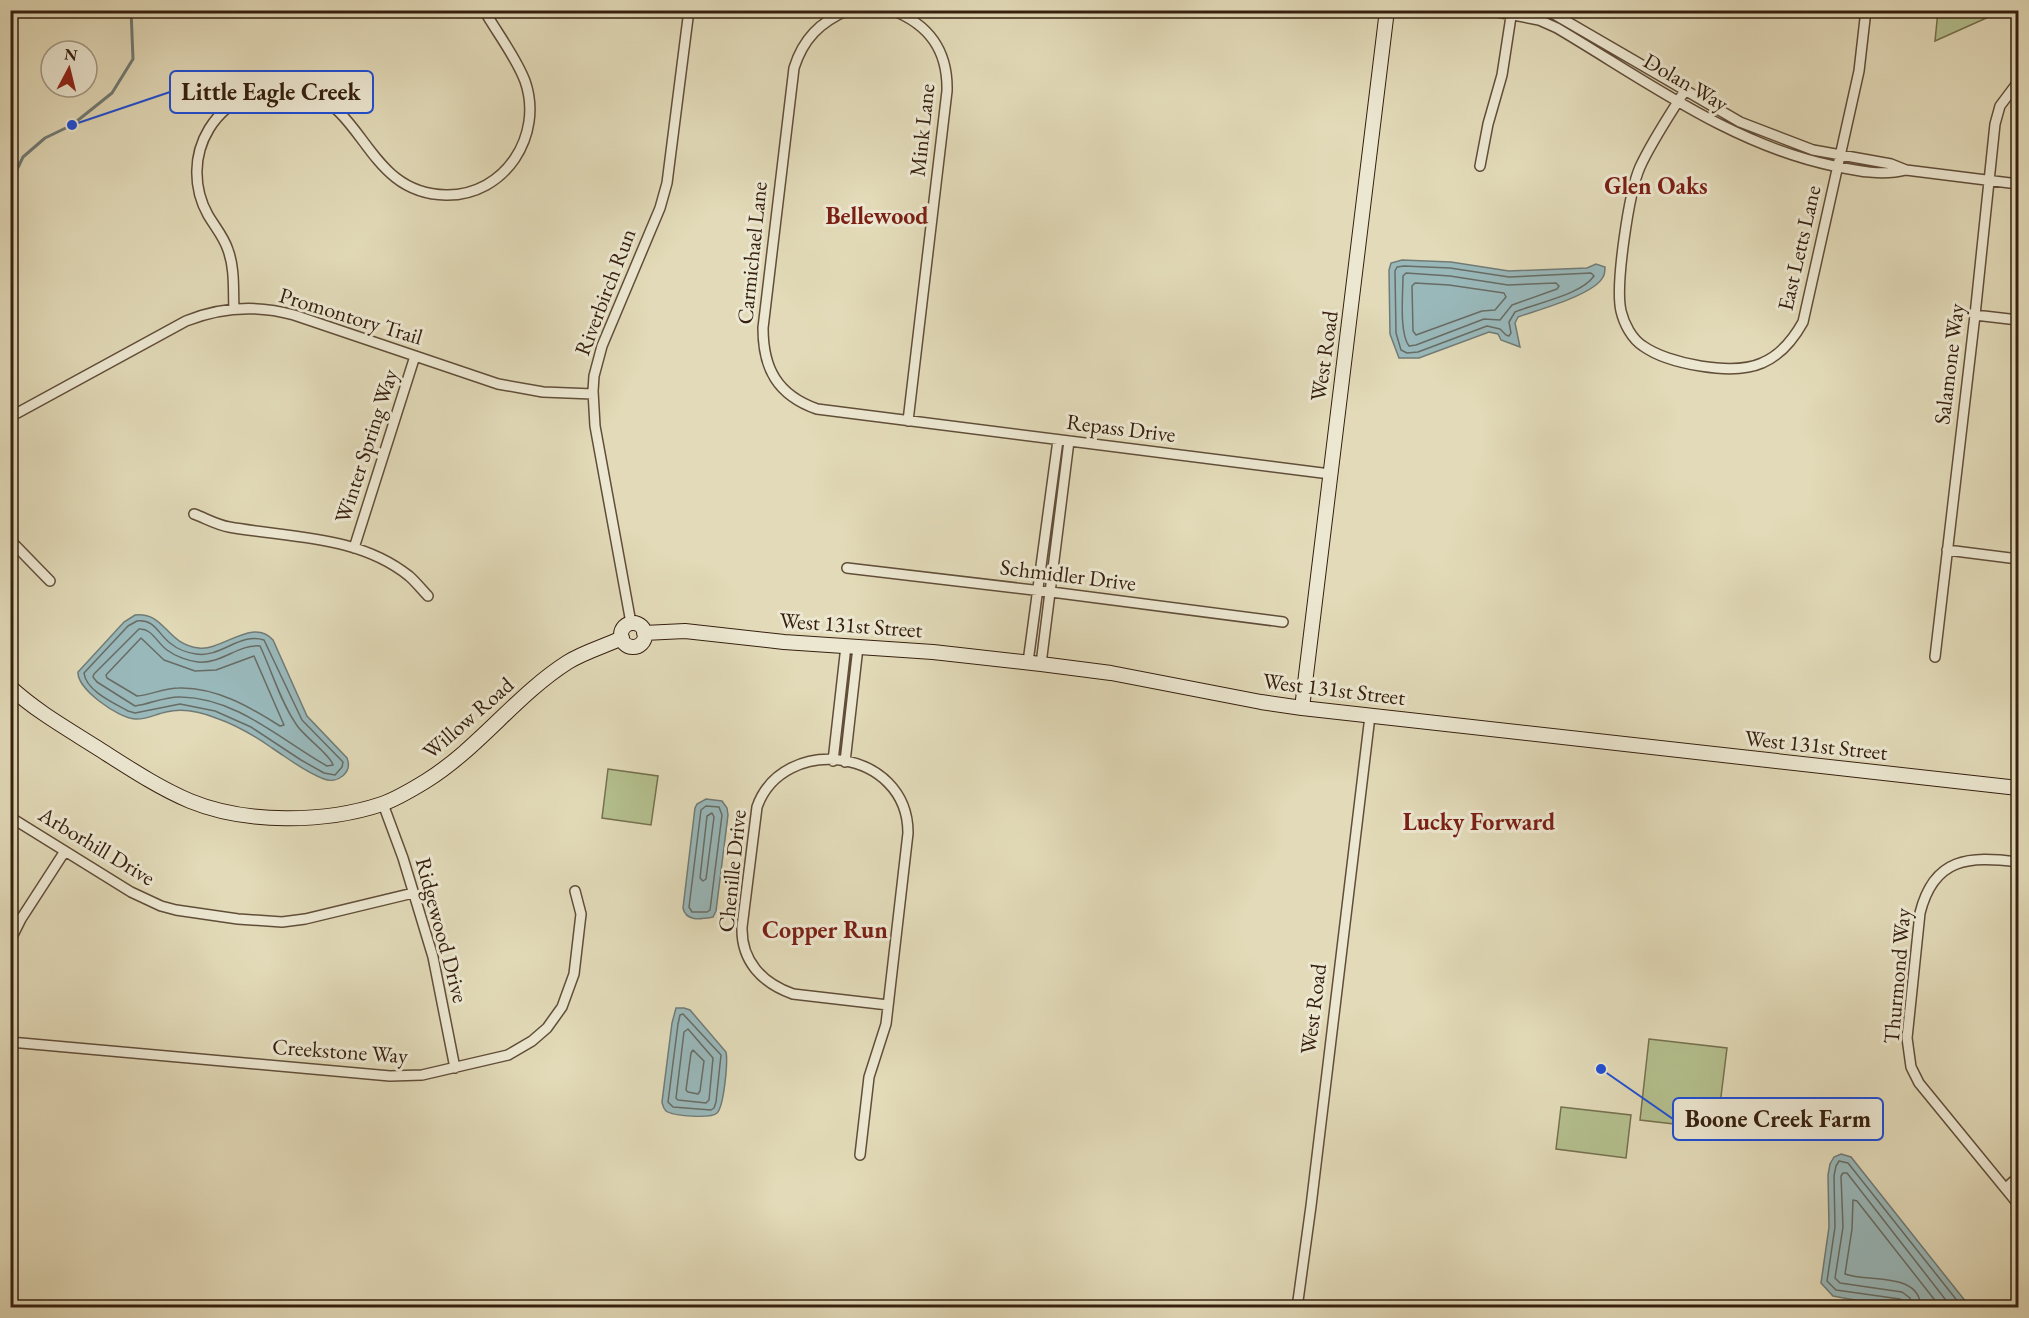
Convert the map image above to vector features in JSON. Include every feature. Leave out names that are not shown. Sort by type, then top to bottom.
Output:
[{"type":"street","points":[[234,309],[231,258],[223,238],[202,204],[197,180],[198,156],[203,141],[217,117],[227,108],[251,94],[279,89],[309,93],[339,113],[384,168],[403,184],[431,194],[466,194],[477,190],[504,174],[511,165],[524,141],[530,119],[530,105],[524,80],[484,10]]},
{"type":"street","name":"Riverbirch Run","points":[[632,623],[595,426],[594,376],[602,346],[660,208],[667,183],[689,10]]},
{"type":"street","name":"Carmichael Lane","points":[[848,10],[818,26],[802,47],[794,68],[762,328],[763,347],[771,373],[781,387],[805,405],[817,409],[908,422]]},
{"type":"street","name":"Mink Lane","points":[[892,10],[905,15],[930,35],[944,58],[947,75],[908,422]]},
{"type":"street","name":"West Road","points":[[1302,708],[1387,10]]},
{"type":"street","name":"Dolan Way","points":[[1452,10],[1512,13],[1539,20],[1557,28],[1678,102],[1772,149],[1858,171],[1891,173],[1906,170]]},
{"type":"street","name":"Dolan Way","points":[[1547,10],[1606,43],[1684,92],[1740,122],[1776,137],[1813,150],[1891,164],[1906,170],[2019,184]]},
{"type":"street","name":"East Letts Lane","points":[[1684,92],[1640,168],[1634,190],[1619,292],[1622,312],[1634,337],[1642,346],[1665,358],[1686,364],[1741,368],[1761,364],[1780,353],[1794,338],[1803,322],[1859,71],[1866,10]]},
{"type":"street","points":[[1480,166],[1488,124],[1502,75],[1512,13]]},
{"type":"street","name":"Salamone Way","points":[[1935,657],[1995,124],[2000,106],[2019,82]]},
{"type":"street","name":"Promontory Trail","points":[[10,417],[186,321],[217,311],[234,309],[283,312],[514,388],[543,392],[593,393]]},
{"type":"street","points":[[1975,315],[2019,320]]},
{"type":"street","name":"Winter Spring Way","points":[[354,548],[415,356]]},
{"type":"street","name":"Repass Drive","points":[[908,422],[1330,474]]},
{"type":"street","points":[[1034,663],[1038,590],[1058,440]]},
{"type":"street","points":[[1034,663],[1050,592],[1069,441]]},
{"type":"street","points":[[194,514],[226,527],[322,539],[354,548],[410,577],[428,596]]},
{"type":"street","points":[[10,540],[50,581]]},
{"type":"street","points":[[1947,549],[2019,559]]},
{"type":"street","name":"Schmidler Drive","points":[[847,568],[1283,622]]},
{"type":"street","points":[[632,623],[638,624],[644,633],[644,640],[636,646],[626,644],[622,638],[623,628],[632,623]]},
{"type":"street","name":"West 131st Street","points":[[644,633],[685,631],[784,642],[933,652],[1034,663],[1111,673],[1302,708],[2019,788]]},
{"type":"street","name":"Willow Road","points":[[10,687],[47,716],[147,780],[191,802],[227,813],[303,818],[339,814],[382,804],[425,782],[461,757],[539,684],[569,661],[622,638]]},
{"type":"street","points":[[839,761],[852,646]]},
{"type":"street","name":"West Road","points":[[1297,1308],[1370,716]]},
{"type":"street","name":"Chenille Drive","points":[[860,1155],[869,1077],[886,1024],[908,832],[907,813],[897,791],[884,776],[871,769],[839,761],[807,761],[791,767],[770,784],[760,798],[757,807],[742,938],[748,958],[758,974],[781,990],[793,994],[888,1005]]},
{"type":"street","name":"Ridgewood Drive","points":[[382,804],[403,858],[433,957],[455,1068]]},
{"type":"street","name":"Arborhill Drive","points":[[10,817],[146,899],[176,910],[264,922],[294,921],[412,892]]},
{"type":"street","points":[[10,941],[65,851]]},
{"type":"street","name":"Thurmond Way","points":[[2017,1200],[1918,1083],[1911,1068],[1907,1038],[1920,913],[1925,894],[1932,882],[1944,871],[1958,863],[1971,860],[1989,858],[2019,862]]},
{"type":"street","name":"Creekstone Way","points":[[10,1042],[390,1076],[413,1076],[508,1055],[532,1041],[547,1028],[562,1007],[574,974],[581,914],[575,891]]},
{"type":"street","points":[[2006,1188],[2019,1178]]},
{"type":"green space","points":[[1938,10],[2002,11],[1935,41]]},
{"type":"green space","points":[[608,769],[658,776],[651,825],[602,818]]},
{"type":"green space","points":[[1649,1039],[1727,1048],[1717,1129],[1640,1120]]},
{"type":"green space","points":[[1561,1107],[1631,1115],[1626,1158],[1556,1149]]},
{"type":"water","points":[[1402,260],[1451,262],[1509,271],[1587,268],[1596,264],[1605,267],[1605,274],[1598,284],[1577,296],[1518,317],[1515,323],[1520,347],[1501,340],[1498,334],[1489,332],[1419,358],[1399,358],[1390,334],[1389,270],[1391,263]]},
{"type":"water","points":[[135,615],[153,618],[179,641],[199,648],[208,648],[247,633],[265,634],[273,640],[307,716],[347,758],[346,773],[339,779],[324,779],[297,765],[245,731],[204,714],[172,711],[135,719],[119,714],[100,702],[84,686],[79,679],[78,672],[124,622]]},
{"type":"water","points":[[706,799],[722,801],[727,808],[728,815],[716,911],[713,917],[691,918],[687,916],[683,908],[695,808],[697,804]]},
{"type":"water","points":[[676,1008],[690,1010],[726,1052],[723,1093],[719,1109],[713,1115],[676,1114],[666,1111],[663,1107],[672,1023]]},
{"type":"water","points":[[1841,1154],[1851,1157],[1966,1302],[1964,1307],[1860,1301],[1833,1296],[1821,1283],[1829,1227],[1828,1175],[1834,1157]]},
{"type":"waterway","points":[[10,184],[23,157],[45,138],[72,125],[112,93],[133,59],[131,10]]},
{"type":"place","name":"Little Eagle Creek","points":[[72,125]]},
{"type":"place","name":"Boone Creek Farm","points":[[1601,1069]]},
{"type":"district","name":"Glen Oaks","points":[[1656,185]]},
{"type":"district","name":"Bellewood","points":[[877,215]]},
{"type":"district","name":"Lucky Forward","points":[[1479,821]]},
{"type":"district","name":"Copper Run","points":[[825,929]]}]
